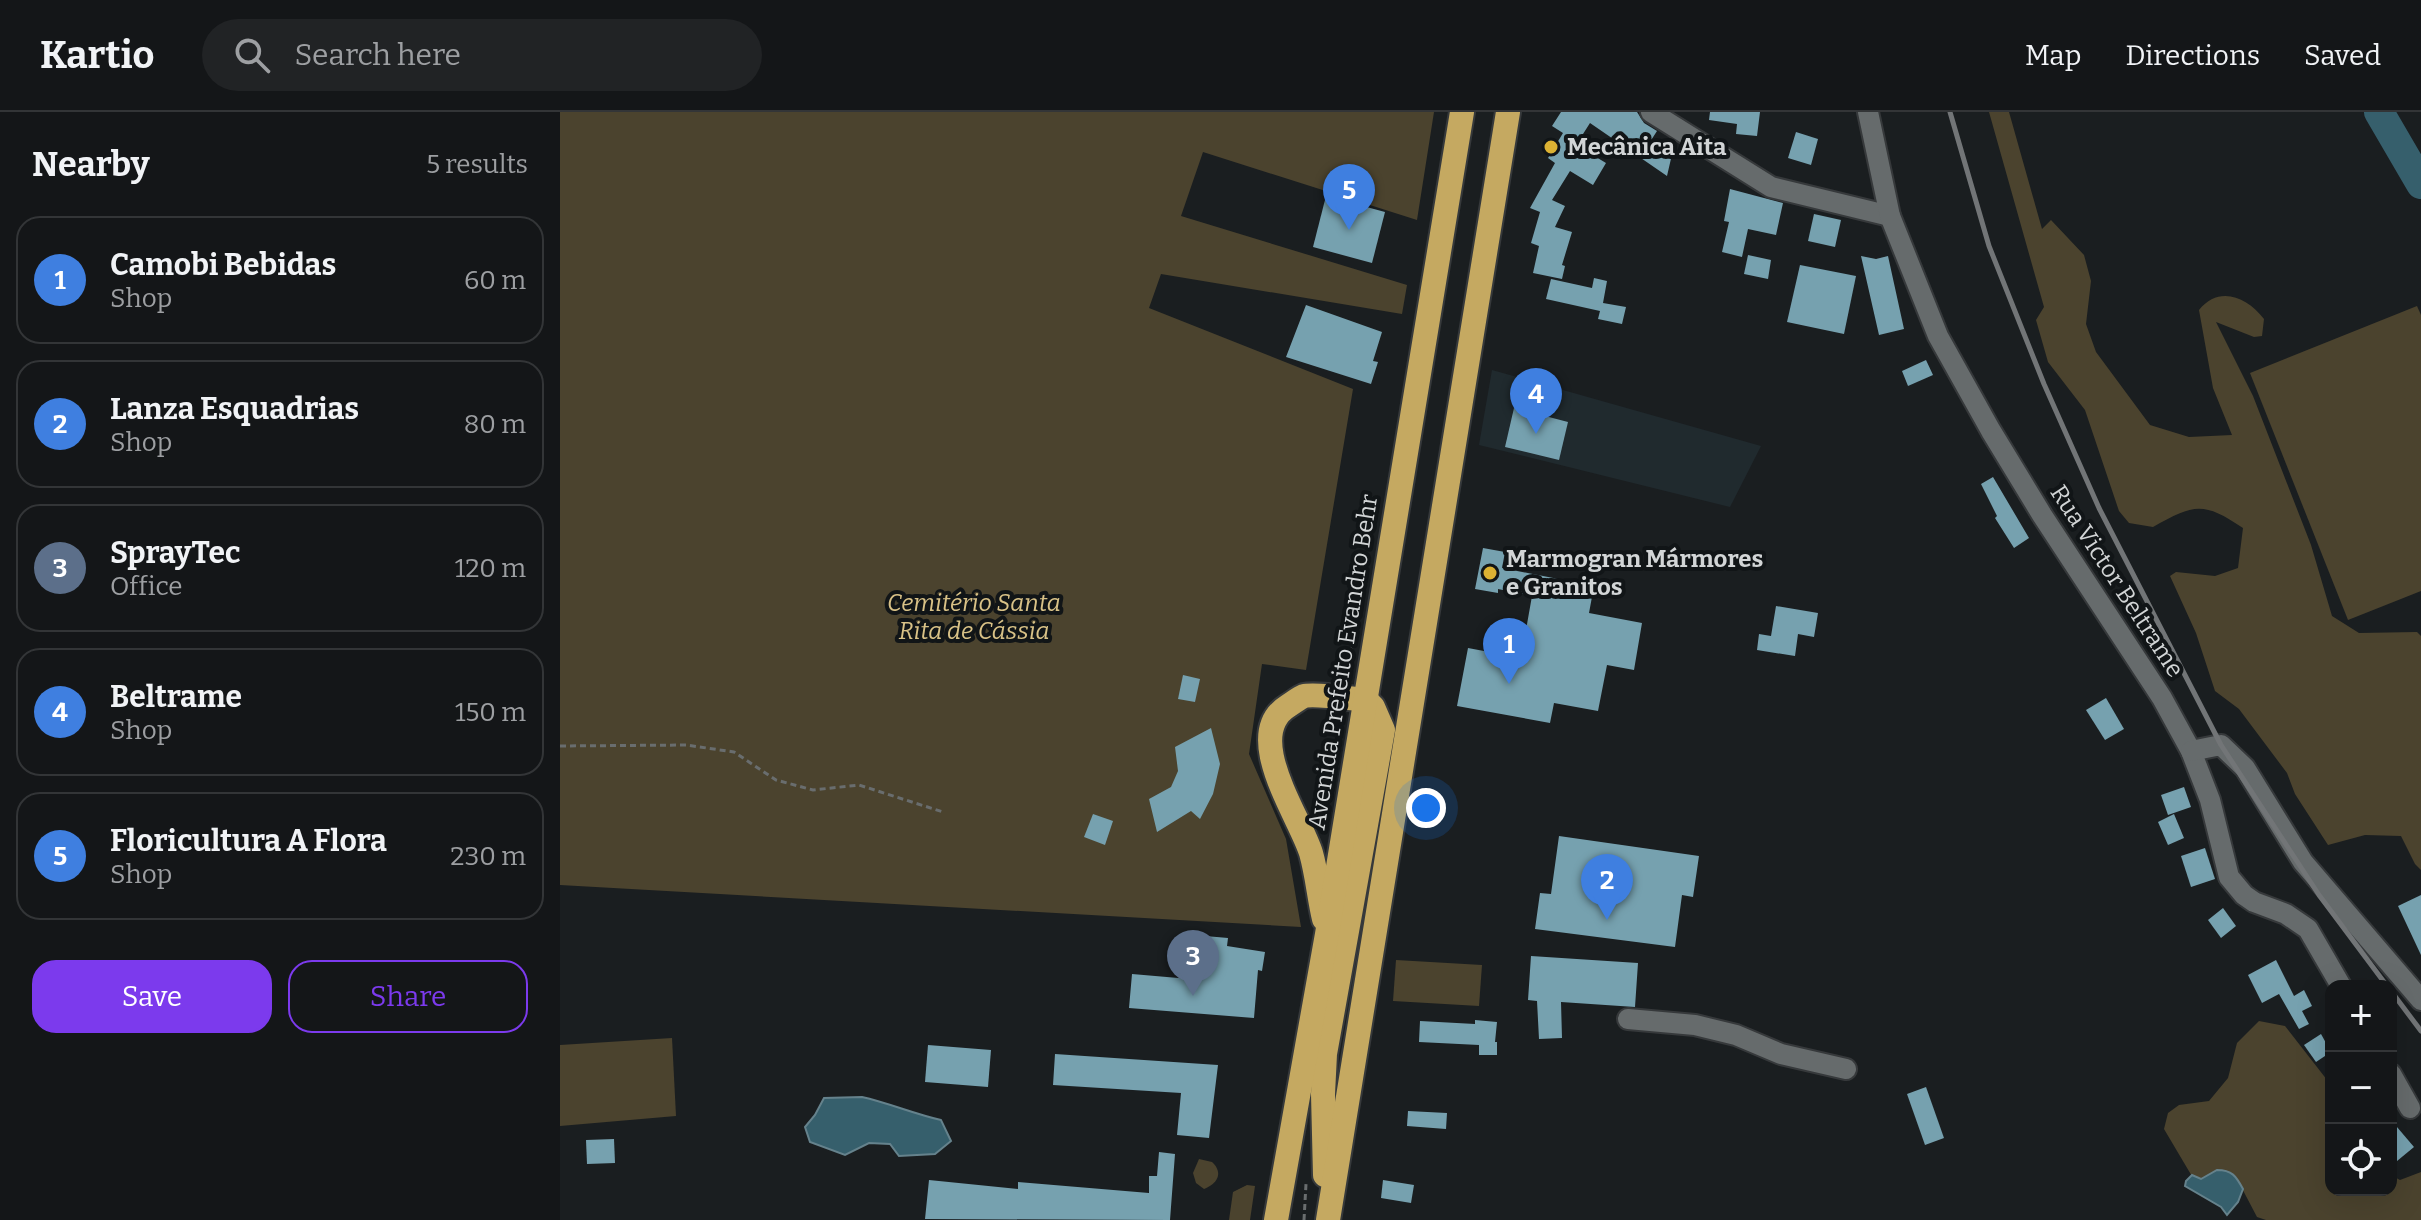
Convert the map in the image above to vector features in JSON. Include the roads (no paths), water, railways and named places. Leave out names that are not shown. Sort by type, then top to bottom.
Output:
[{"type":"highway","name":"Avenida Prefeito Evandro Behr","points":[[1276,1220],[1327,934],[1462,112]]},
{"type":"highway","points":[[1327,1220],[1508,112]]},
{"type":"highway","points":[[1327,934],[1311,855],[1271,757],[1273,732],[1283,709],[1305,696],[1366,700],[1373,707],[1383,730],[1325,1054],[1323,1094],[1327,1220]]},
{"type":"street","points":[[1651,112],[1771,187],[1890,216]]},
{"type":"street","name":"Rua Victor Beltrame","points":[[1868,112],[1890,216],[1938,336],[2020,479],[2162,698],[2191,751],[2210,800],[2229,877],[2254,902],[2286,914],[2308,929],[2338,980]]},
{"type":"street","points":[[2191,751],[2221,745],[2229,750],[2245,768],[2303,862],[2421,1000]]},
{"type":"street","points":[[1628,1019],[1695,1025],[1736,1035],[1781,1054],[1846,1069]]},
{"type":"street","points":[[2397,1085],[2410,1108]]},
{"type":"water","points":[[862,1097],[941,1120],[951,1141],[935,1154],[899,1156],[890,1144],[869,1143],[845,1155],[810,1142],[805,1127],[824,1098]]},
{"type":"water","points":[[2217,1170],[2233,1175],[2243,1189],[2238,1202],[2227,1215],[2221,1207],[2185,1186],[2192,1175],[2201,1179]]},
{"type":"waterway","points":[[2379,112],[2421,184]]},
{"type":"railway","points":[[1950,112],[1989,246],[2044,384],[2099,508],[2221,745],[2319,895],[2383,980]]},
{"type":"railway","points":[[2397,999],[2421,1031]]},
{"type":"place","name":"Mecânica Aita","points":[[1551,147]]},
{"type":"place","name":"Floricultura A Flora","points":[[1349,230]]},
{"type":"place","name":"Beltrame","points":[[1536,434]]},
{"type":"place","name":"Marmogran Mármores e Granitos","points":[[1490,573]]},
{"type":"place","name":"Camobi Bebidas","points":[[1509,684]]},
{"type":"place","name":"Lanza Esquadrias","points":[[1607,920]]},
{"type":"place","name":"SprayTec","points":[[1193,996]]},
{"type":"park label","name":"Cemitério Santa Rita de Cássia","points":[[974,617]]}]
